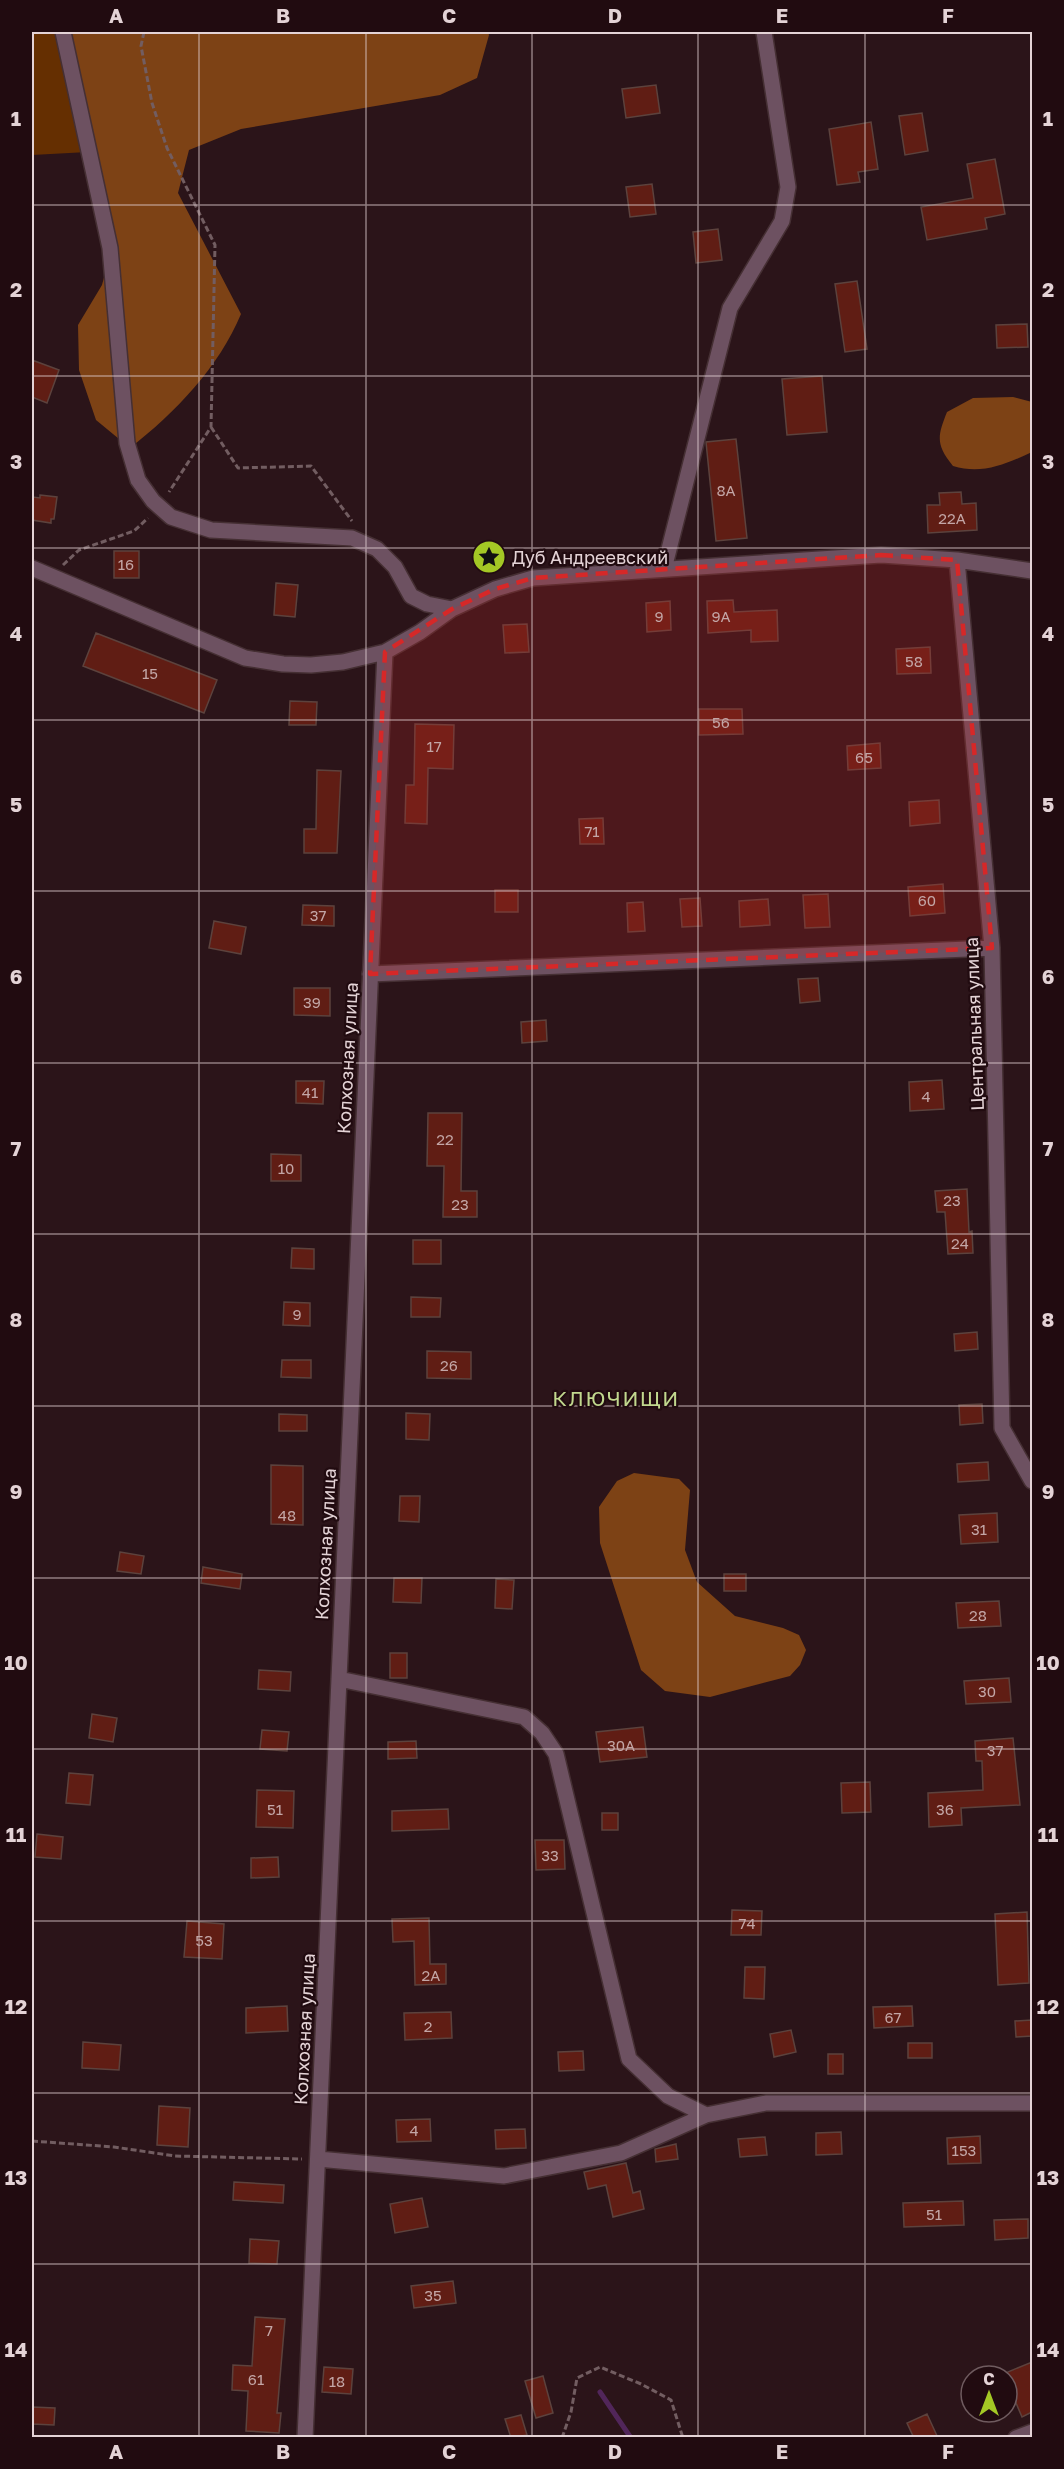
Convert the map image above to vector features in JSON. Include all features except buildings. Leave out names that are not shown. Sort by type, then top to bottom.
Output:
[{"type":"street","points":[[63,32],[110,248],[127,442],[138,480],[171,517],[211,530],[352,537],[372,547],[394,567],[411,596],[427,604],[452,609]]},
{"type":"street","points":[[664,569],[730,308],[782,221],[788,188],[764,32]]},
{"type":"street","points":[[38,572],[245,658],[283,664],[311,665],[343,662],[385,652],[420,632],[452,609],[495,589],[533,578],[881,555],[957,560],[1032,571]]},
{"type":"street","name":"Центральная улица","points":[[957,560],[992,948],[1002,1428],[1032,1481]]},
{"type":"street","name":"Колхозная улица","points":[[305,2438],[385,652]]},
{"type":"street","points":[[370,974],[992,948]]},
{"type":"street","points":[[339,1679],[524,1717],[542,1733],[556,1754],[629,2059],[668,2096],[706,2115]]},
{"type":"street","points":[[318,2159],[504,2176],[621,2153],[706,2115],[766,2103],[1032,2103]]},
{"type":"street","points":[[1016,2438],[1032,2432]]},
{"type":"path","points":[[38,572],[79,550],[134,531],[159,506],[211,427],[215,245],[167,148],[152,103],[141,46],[144,32]]},
{"type":"path","points":[[211,427],[238,468],[311,466],[372,547]]},
{"type":"path","points":[[32,2141],[114,2147],[175,2156],[318,2159]]},
{"type":"path","points":[[562,2438],[571,2412],[577,2378],[600,2367],[641,2384],[671,2400],[683,2438]]},
{"type":"highlighted area","points":[[881,555],[957,560],[992,948],[370,974],[385,652],[452,609],[495,589],[533,578]]},
{"type":"shaded area","points":[[32,32],[118,32],[125,150],[32,155]]},
{"type":"shaded area","points":[[71,32],[488,32],[489,35],[477,78],[440,95],[241,129],[189,150],[178,193],[241,314],[221,352],[194,388],[163,420],[130,448],[96,420],[79,370],[78,325],[102,285],[115,236]]},
{"type":"shaded area","points":[[1013,397],[1032,402],[1032,452],[984,469],[953,466],[943,452],[940,440],[941,428],[947,412],[973,398]]},
{"type":"shaded area","points":[[634,1473],[679,1479],[690,1490],[685,1550],[697,1582],[735,1616],[783,1628],[799,1635],[806,1650],[800,1665],[790,1676],[710,1697],[665,1691],[641,1670],[600,1543],[599,1507],[617,1481]]},
{"type":"waterway","points":[[600,2392],[631,2438]]},
{"type":"place","name":"Дуб Андреевский","points":[[489,557]]},
{"type":"district","name":"КЛЮЧИЩИ","points":[[616,1398]]}]
